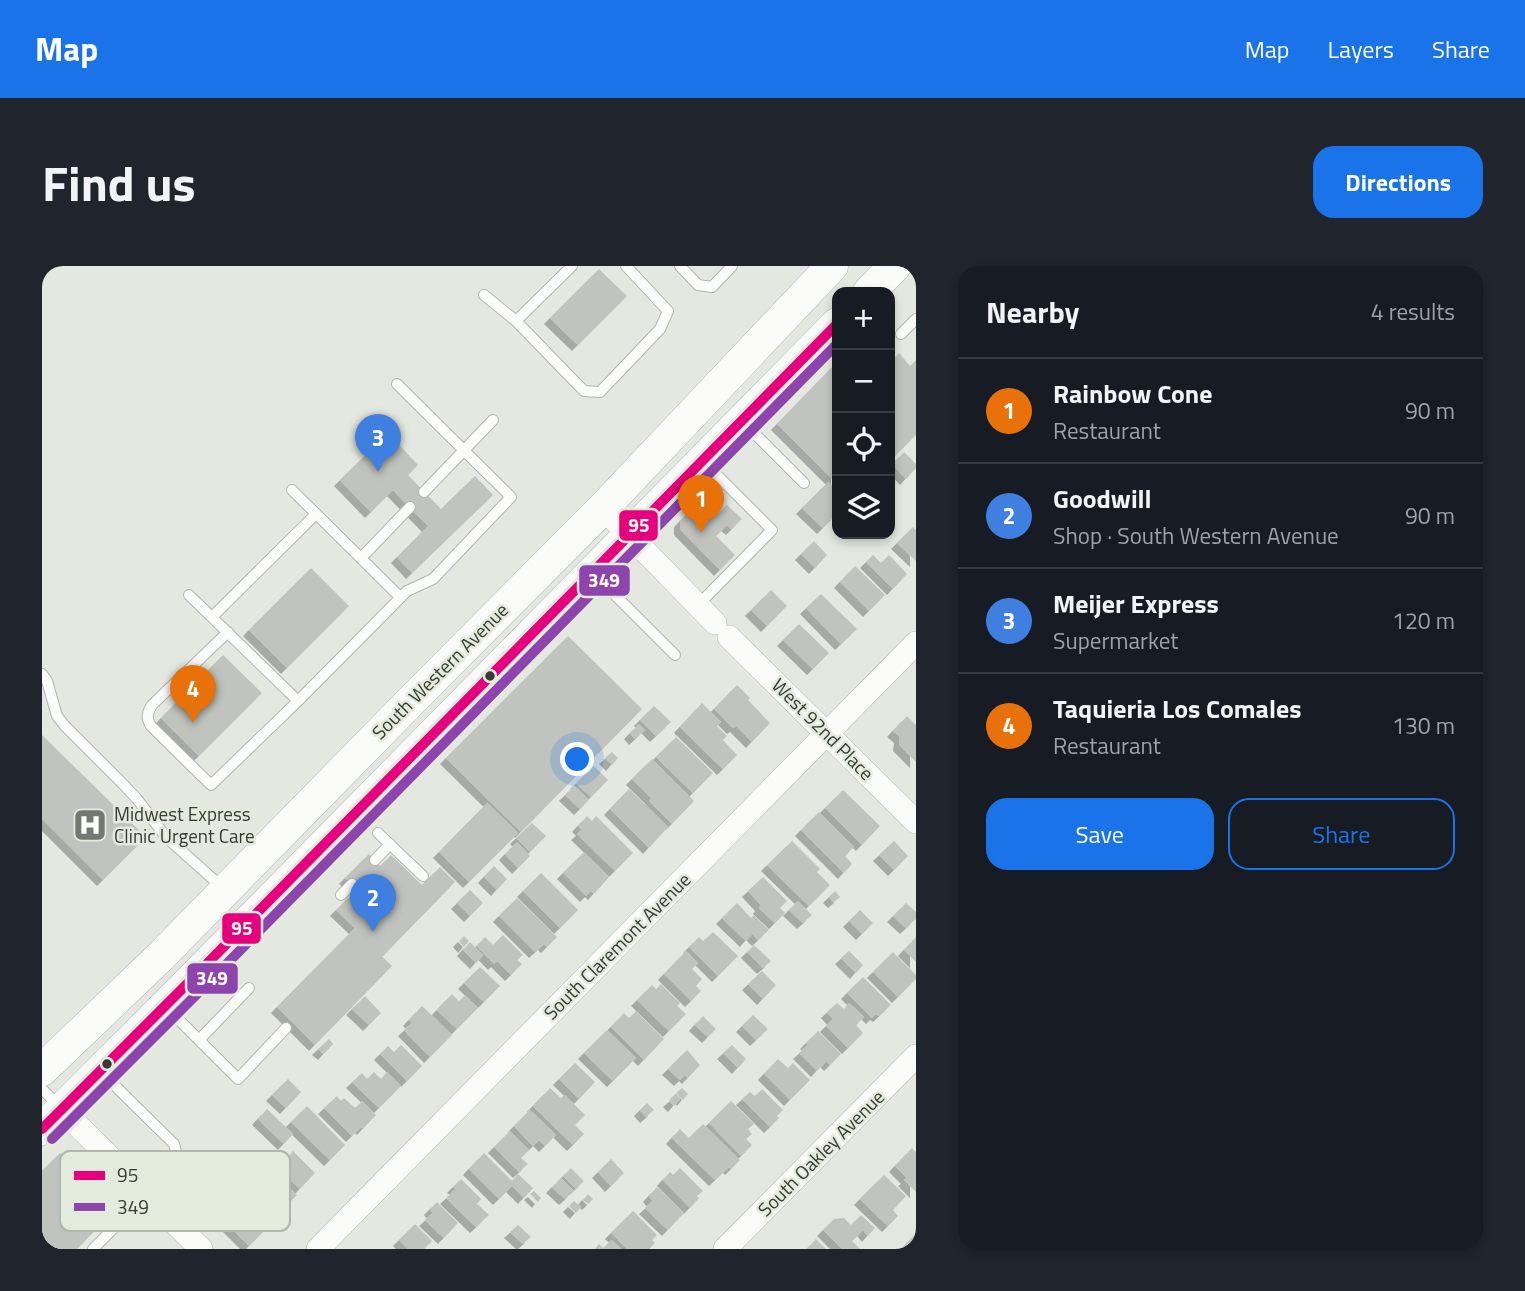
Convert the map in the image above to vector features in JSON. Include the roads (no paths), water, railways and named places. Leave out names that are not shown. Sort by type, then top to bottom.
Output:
[{"type":"main road","name":"South Western Avenue","points":[[42,1070],[161,956],[603,508],[832,266]]},
{"type":"main road","name":"South Western Avenue","points":[[49,1109],[100,1071],[832,329]]},
{"type":"street","name":"West 92nd Place","points":[[603,508],[916,822]]},
{"type":"street","name":"South Claremont Avenue","points":[[318,1249],[916,643]]},
{"type":"street","name":"South Oakley Avenue","points":[[725,1249],[916,1056]]},
{"type":"street","points":[[49,1109],[96,1151]]},
{"type":"street","points":[[183,1231],[201,1249]]},
{"type":"lane","points":[[516,321],[572,266]]},
{"type":"lane","points":[[484,295],[516,321],[584,391],[600,392],[660,330],[668,311],[626,266]]},
{"type":"lane","points":[[680,266],[698,285],[712,286],[732,266]]},
{"type":"lane","points":[[901,334],[916,319]]},
{"type":"lane","points":[[228,632],[147,712],[147,720],[151,726],[211,785],[400,597],[433,579],[511,497],[397,384]]},
{"type":"lane","points":[[424,492],[493,420]]},
{"type":"lane","points":[[741,420],[804,483]]},
{"type":"lane","points":[[698,605],[772,530],[702,460]]},
{"type":"lane","points":[[292,490],[400,597]]},
{"type":"lane","points":[[361,558],[410,507]]},
{"type":"lane","points":[[212,617],[316,514]]},
{"type":"lane","points":[[592,572],[674,655]]},
{"type":"lane","points":[[189,595],[298,701]]},
{"type":"lane","points":[[42,674],[47,681],[57,716],[65,726],[137,799],[166,837],[225,890]]},
{"type":"lane","points":[[379,833],[423,876]]},
{"type":"lane","points":[[375,860],[390,844]]},
{"type":"lane","points":[[341,895],[352,884]]},
{"type":"lane","points":[[199,1040],[249,988]]},
{"type":"lane","points":[[165,1006],[238,1079],[286,1028]]},
{"type":"lane","points":[[100,1071],[174,1144],[176,1151]]},
{"type":"lane","points":[[93,1249],[116,1231]]},
{"type":"place","name":"Meijer Express","points":[[378,472]]},
{"type":"place","name":"Rainbow Cone","points":[[701,533]]},
{"type":"place","name":"Taquieria Los Comales","points":[[193,723]]},
{"type":"place","name":"Midwest Express Clinic Urgent Care","points":[[90,825]]},
{"type":"place","name":"Goodwill","points":[[373,932]]}]
